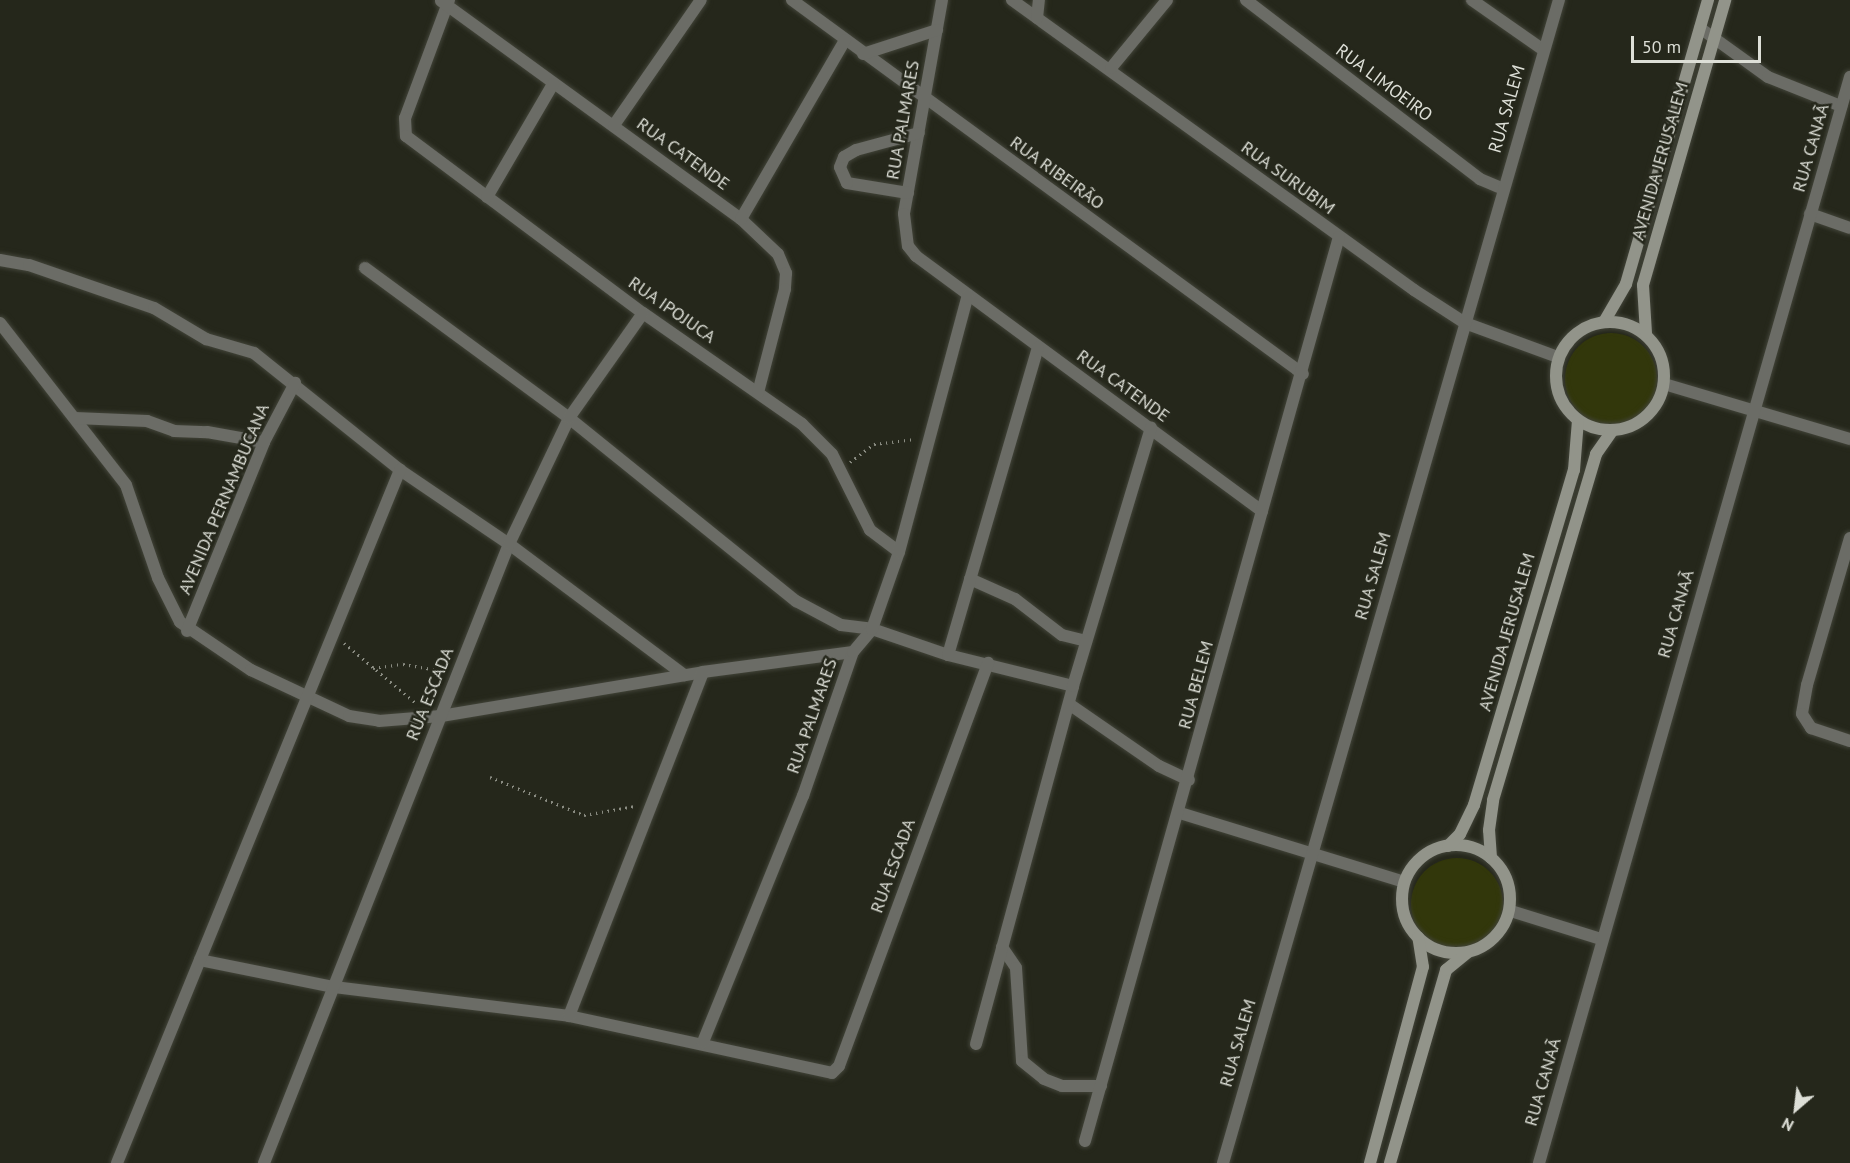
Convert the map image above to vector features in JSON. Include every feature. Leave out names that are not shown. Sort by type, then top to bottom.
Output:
[{"type":"street","points":[[614,125],[701,0]]},
{"type":"street","name":"RUA RIBEIRÃO","points":[[792,0],[1303,374]]},
{"type":"street","name":"RUA PALMARES","points":[[908,246],[904,214],[942,0]]},
{"type":"street","name":"RUA SURUBIM","points":[[1012,0],[1111,69],[1339,237],[1465,323],[1558,357]]},
{"type":"street","points":[[1037,18],[1039,0]]},
{"type":"street","points":[[1111,69],[1167,0]]},
{"type":"street","name":"RUA LIMOEIRO","points":[[1246,0],[1480,179],[1503,189]]},
{"type":"street","points":[[1472,0],[1542,49]]},
{"type":"street","name":"RUA SALEM","points":[[1223,1163],[1542,49],[1559,0]]},
{"type":"street","name":"AVENIDA JERUSALEM","points":[[1604,322],[1626,284],[1708,0]]},
{"type":"street","name":"AVENIDA JERUSALEM","points":[[1664,384],[1663,363],[1646,333],[1643,285],[1725,0]]},
{"type":"street","name":"RUA CATENDE","points":[[445,2],[553,84],[614,125],[741,219],[778,254],[786,273],[758,393]]},
{"type":"street","name":"RUA IPOJUCA","points":[[445,2],[405,118],[404,129],[411,142],[643,312],[802,423],[841,468],[870,530],[899,552]]},
{"type":"street","points":[[1700,28],[1768,77],[1842,106]]},
{"type":"street","points":[[864,54],[937,30]]},
{"type":"street","points":[[741,219],[846,40]]},
{"type":"street","name":"RUA CANAÃ","points":[[1539,1163],[1601,939],[1850,77]]},
{"type":"street","points":[[487,197],[553,84]]},
{"type":"street","points":[[908,193],[847,183],[840,167],[844,157],[856,150],[919,133]]},
{"type":"street","points":[[1651,198],[1666,202]]},
{"type":"street","points":[[1810,214],[1850,228]]},
{"type":"street","name":"RUA BELEM","points":[[1085,1141],[1180,813],[1339,237]]},
{"type":"street","name":"RUA CATENDE","points":[[908,246],[1038,348],[1151,428],[1262,511]]},
{"type":"street","points":[[0,260],[29,265],[154,308],[206,339],[254,353],[400,470],[509,544],[684,675]]},
{"type":"street","points":[[365,268],[569,418],[796,601],[841,625],[872,629],[948,655],[988,663],[1073,686]]},
{"type":"street","name":"RUA PALMARES","points":[[703,1042],[803,796],[853,652],[872,629],[899,552],[968,295]]},
{"type":"street","name":"RUA ESCADA","points":[[264,1163],[437,717],[458,675],[509,544],[569,418],[643,312]]},
{"type":"street","points":[[1646,333],[1623,323],[1604,322],[1576,333],[1558,357],[1557,392],[1578,420],[1595,429],[1612,430],[1631,426],[1647,417],[1658,402],[1664,384],[1850,439]]},
{"type":"street","points":[[0,323],[126,485],[167,601],[187,630],[306,698],[349,716],[379,721],[437,717],[684,675],[853,652]]},
{"type":"street","points":[[948,655],[1038,348]]},
{"type":"street","name":"AVENIDA PERNAMBUCANA","points":[[187,630],[264,442],[294,383]]},
{"type":"street","points":[[75,418],[147,421],[174,431],[207,432],[264,442]]},
{"type":"street","name":"AVENIDA JERUSALEM","points":[[1404,882],[1420,859],[1448,846],[1460,834],[1474,805],[1578,452],[1578,420]]},
{"type":"street","points":[[976,1044],[1073,686],[1151,428]]},
{"type":"street","name":"AVENIDA JERUSALEM","points":[[1491,858],[1489,830],[1493,800],[1596,454],[1612,430]]},
{"type":"street","points":[[117,1163],[400,470]]},
{"type":"street","points":[[1850,538],[1807,685],[1802,714],[1811,728],[1850,741]]},
{"type":"street","points":[[1549,551],[1567,555]]},
{"type":"street","points":[[970,579],[1015,599],[1062,635],[1086,641]]},
{"type":"street","name":"RUA ESCADA","points":[[703,1042],[826,1073],[839,1066],[988,663]]},
{"type":"street","points":[[569,1016],[704,672]]},
{"type":"street","points":[[1069,704],[1159,766],[1189,780]]},
{"type":"street","points":[[1500,718],[1516,722]]},
{"type":"street","points":[[1180,813],[1311,851],[1404,882],[1405,913],[1418,937],[1423,967],[1371,1163]]},
{"type":"street","points":[[1390,1163],[1446,970],[1495,936],[1511,911],[1507,879],[1491,858],[1463,845],[1448,846]]},
{"type":"street","points":[[1511,911],[1601,939]]},
{"type":"street","points":[[1418,937],[1443,951],[1472,951]]},
{"type":"street","points":[[1002,947],[1016,968],[1022,1060],[1044,1079],[1062,1086],[1101,1086]]},
{"type":"street","points":[[200,960],[334,987],[569,1016],[703,1042]]},
{"type":"path","points":[[841,468],[874,444],[930,438]]},
{"type":"path","points":[[332,633],[437,717]]},
{"type":"path","points":[[373,668],[403,664],[458,675]]},
{"type":"path","points":[[490,777],[584,815],[652,803]]},
{"type":"green space","points":[[1611,333],[1629,337],[1643,347],[1653,361],[1657,379],[1653,397],[1643,411],[1629,421],[1611,425],[1593,421],[1579,411],[1569,397],[1565,379],[1569,361],[1579,347],[1593,337]]},
{"type":"green space","points":[[1457,858],[1475,862],[1489,872],[1499,886],[1503,904],[1499,922],[1489,936],[1475,946],[1457,950],[1439,946],[1425,936],[1415,922],[1411,904],[1415,886],[1425,872],[1439,862]]}]
